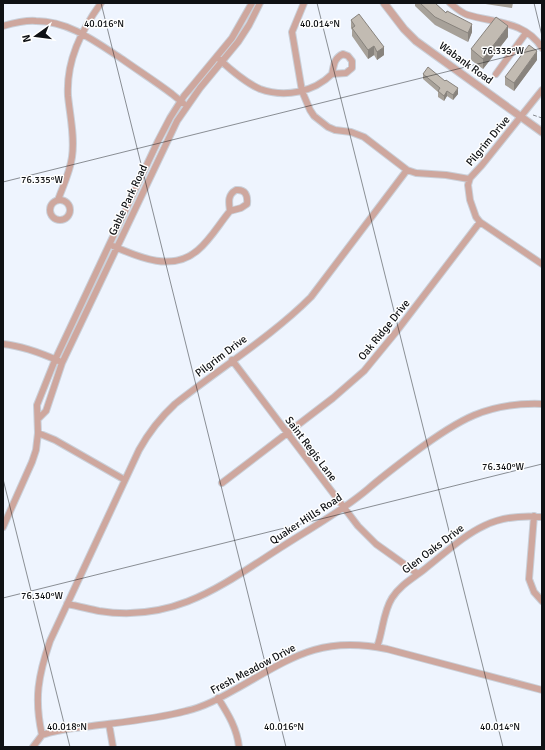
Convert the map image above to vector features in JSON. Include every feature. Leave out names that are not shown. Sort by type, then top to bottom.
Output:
[{"type":"street","points":[[58,200],[72,156],[73,143],[68,96],[68,72],[75,49],[101,3]]},
{"type":"street","name":"Gable Park Road","points":[[3,527],[36,450],[38,433],[37,405],[55,360],[158,141],[180,102],[232,38],[252,3]]},
{"type":"street","name":"Gable Park Road","points":[[38,419],[46,411],[62,363],[166,144],[187,106],[238,42],[249,25],[260,3]]},
{"type":"street","points":[[304,3],[292,32],[302,91],[310,110],[320,122],[328,127],[335,130],[351,132],[364,137],[407,170]]},
{"type":"street","name":"Wabank Road","points":[[384,3],[404,29],[416,41],[522,116],[542,132]]},
{"type":"street","points":[[450,3],[466,14],[518,27],[537,40],[542,48]]},
{"type":"street","points":[[3,26],[27,21],[46,22],[62,25],[83,34],[172,94],[180,102],[187,106]]},
{"type":"street","points":[[496,74],[526,33]]},
{"type":"street","points":[[216,57],[248,82],[270,92],[295,93],[302,91],[316,86],[332,74]]},
{"type":"street","name":"Pilgrim Drive","points":[[42,735],[37,700],[39,684],[50,641],[139,450],[147,436],[164,414],[187,394],[299,309],[311,297],[407,170],[416,173],[469,180],[542,90]]},
{"type":"street","points":[[469,180],[468,185],[470,200],[476,217],[480,222],[542,264]]},
{"type":"street","points":[[110,244],[146,260],[156,262],[179,260],[189,256],[201,247],[230,212]]},
{"type":"street","name":"Oak Ridge Drive","points":[[222,483],[334,398],[364,371],[396,332],[480,222]]},
{"type":"street","points":[[3,344],[39,352],[62,363]]},
{"type":"street","name":"Saint Regis Lane","points":[[232,360],[358,526],[376,544],[418,574]]},
{"type":"street","name":"Quaker Hills Road","points":[[67,604],[99,611],[133,613],[152,611],[194,600],[222,586],[343,508],[440,433],[461,421],[489,409],[527,403],[542,404]]},
{"type":"street","points":[[38,433],[55,440],[125,480]]},
{"type":"street","name":"Glen Oaks Drive","points":[[377,647],[388,607],[403,584],[467,535],[485,524],[499,519],[521,516],[542,516]]},
{"type":"street","points":[[534,516],[529,579],[534,592],[542,601]]},
{"type":"street","name":"Fresh Meadow Drive","points":[[42,735],[52,731],[184,712],[202,706],[284,662],[309,651],[345,644],[377,647],[542,690]]},
{"type":"street","points":[[218,698],[236,729],[239,747]]},
{"type":"street","points":[[109,724],[113,747]]},
{"type":"street","points":[[33,747],[42,735]]},
{"type":"path","points":[[533,115],[542,118]]},
{"type":"building","points":[[420,3],[435,3],[446,13],[447,11],[472,24],[468,33],[435,17]]},
{"type":"building","points":[[359,14],[384,47],[377,52],[374,46],[368,50],[352,28],[355,26],[351,20]]},
{"type":"building","points":[[496,17],[508,26],[483,59],[471,49]]},
{"type":"building","points":[[529,45],[537,51],[514,83],[505,77]]},
{"type":"building","points":[[428,67],[445,81],[446,80],[458,88],[453,95],[447,91],[444,96],[438,91],[440,88],[423,74]]}]
